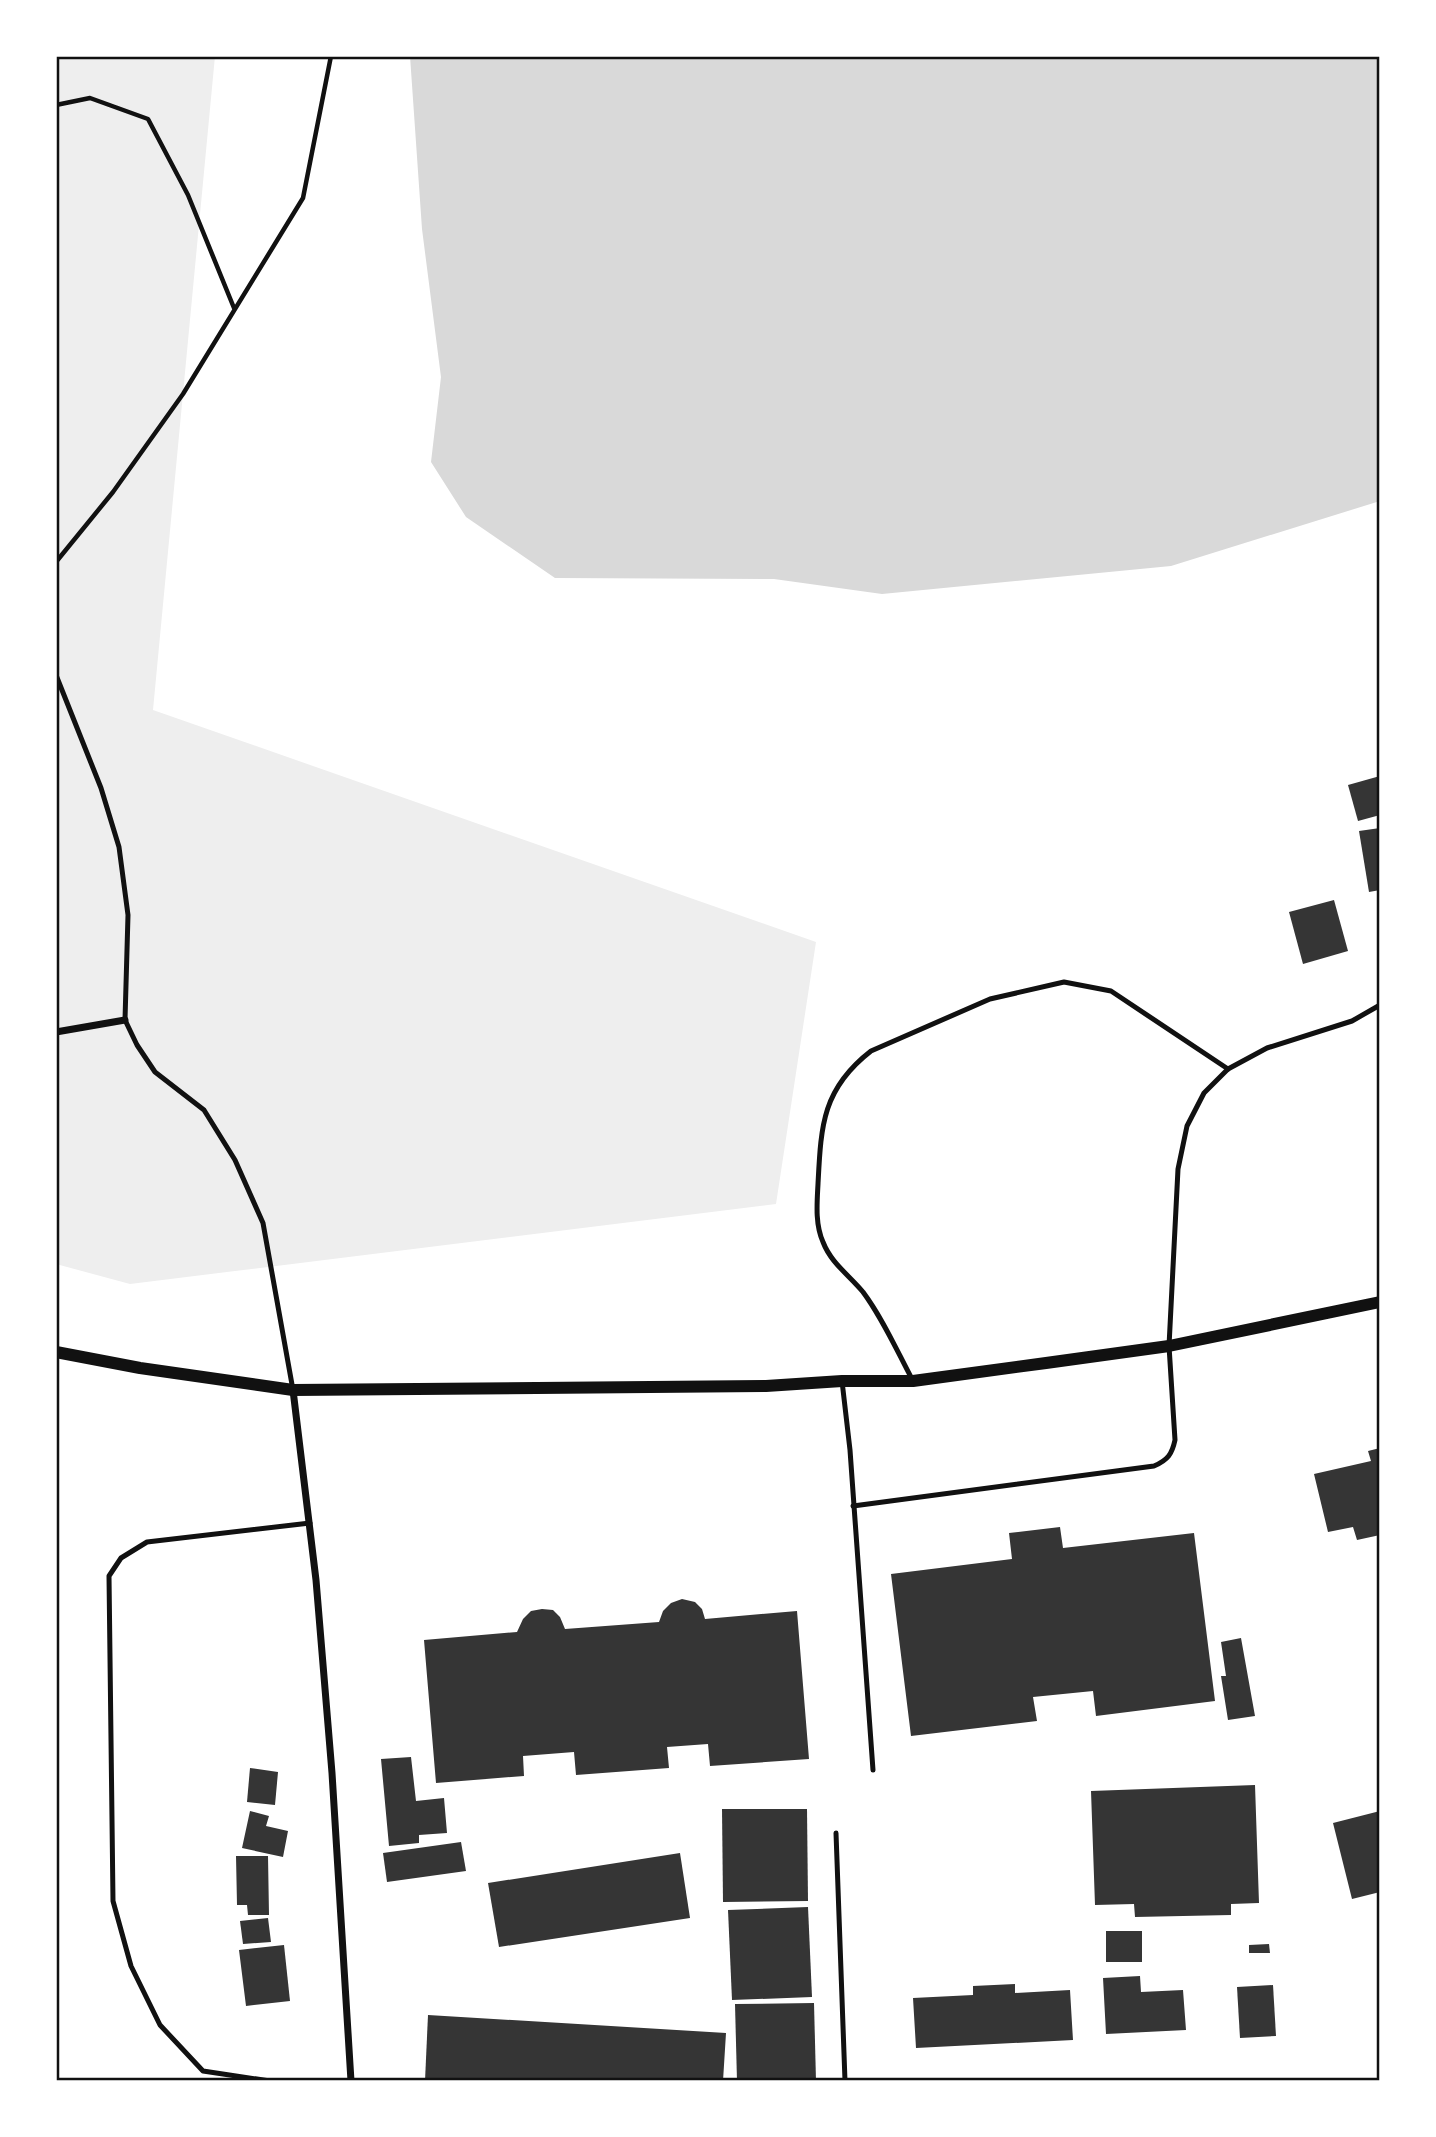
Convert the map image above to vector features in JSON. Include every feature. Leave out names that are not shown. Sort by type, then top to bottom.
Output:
[{"type":"street","points":[[56,1032],[125,1020]]},
{"type":"street","points":[[56,1352],[140,1368],[293,1390],[766,1386],[842,1381],[913,1381],[1169,1346],[1380,1302]]},
{"type":"street","points":[[293,1390],[310,1523],[332,1773],[351,2081]]},
{"type":"lane","points":[[56,675],[101,788],[119,847],[128,915],[125,1020],[155,1072],[204,1110],[235,1160],[264,1223],[293,1390]]},
{"type":"lane","points":[[913,1381],[868,1300],[831,1258],[822,1241],[817,1218],[820,1137],[824,1115],[841,1080],[855,1063],[871,1051],[990,999],[1064,982],[1111,991],[1228,1069]]},
{"type":"lane","points":[[853,1506],[1154,1466],[1165,1461],[1173,1452],[1175,1440],[1169,1346],[1178,1169],[1187,1126],[1204,1093],[1228,1069],[1267,1048],[1352,1021],[1380,1005]]},
{"type":"lane","points":[[842,1381],[873,1770]]},
{"type":"lane","points":[[270,2081],[203,2071],[160,2025],[131,1965],[113,1901],[109,1576],[121,1558],[147,1542],[310,1523]]},
{"type":"lane","points":[[836,1833],[845,2081]]},
{"type":"lane","points":[[200,2081],[203,2071]]},
{"type":"path","points":[[56,562],[113,492],[167,416],[303,198],[331,56]]},
{"type":"path","points":[[56,105],[90,98],[148,119],[188,195],[235,309]]},
{"type":"shaded area","points":[[56,56],[215,56],[153,710],[816,942],[776,1204],[130,1284],[56,1264]]},
{"type":"shaded area","points":[[410,56],[1380,56],[1380,501],[1171,566],[882,594],[774,579],[555,578],[466,517],[431,462],[441,377],[422,229]]},
{"type":"building","points":[[1380,776],[1380,815],[1358,821],[1348,785]]},
{"type":"building","points":[[1380,828],[1380,890],[1369,892],[1359,831]]},
{"type":"building","points":[[1334,900],[1348,951],[1303,964],[1289,912]]},
{"type":"building","points":[[1380,1448],[1380,1535],[1357,1540],[1353,1527],[1328,1532],[1314,1474],[1371,1461],[1368,1451]]},
{"type":"building","points":[[1060,1527],[1063,1548],[1194,1533],[1215,1701],[1096,1716],[1093,1691],[1033,1697],[1037,1721],[911,1736],[891,1574],[1012,1559],[1009,1533]]},
{"type":"building","points":[[682,1599],[695,1602],[702,1609],[705,1619],[797,1611],[809,1759],[710,1766],[708,1744],[667,1747],[669,1768],[576,1775],[574,1752],[523,1756],[524,1776],[436,1783],[424,1640],[517,1632],[523,1619],[531,1611],[542,1609],[553,1610],[560,1617],[565,1629],[659,1622],[663,1611],[671,1603]]},
{"type":"building","points":[[1241,1638],[1255,1716],[1228,1720],[1221,1676],[1226,1676],[1221,1642]]},
{"type":"building","points":[[411,1757],[416,1801],[444,1798],[447,1833],[419,1835],[419,1843],[389,1846],[381,1759]]},
{"type":"building","points":[[250,1768],[278,1772],[275,1805],[247,1802]]},
{"type":"building","points":[[1255,1785],[1259,1903],[1231,1904],[1231,1915],[1135,1917],[1134,1904],[1095,1905],[1091,1791]]},
{"type":"building","points":[[722,1809],[807,1809],[808,1901],[723,1902]]},
{"type":"building","points":[[250,1811],[269,1816],[266,1826],[288,1831],[283,1857],[242,1848]]},
{"type":"building","points":[[1380,1811],[1380,1892],[1352,1899],[1333,1823]]},
{"type":"building","points":[[461,1842],[466,1871],[387,1882],[383,1853]]},
{"type":"building","points":[[680,1853],[690,1918],[499,1947],[488,1883]]},
{"type":"building","points":[[236,1856],[268,1856],[269,1915],[248,1915],[247,1905],[237,1905]]},
{"type":"building","points":[[808,1907],[812,1997],[732,2000],[728,1910]]},
{"type":"building","points":[[268,1918],[271,1942],[243,1944],[240,1921]]},
{"type":"building","points":[[1106,1931],[1142,1931],[1142,1962],[1106,1962]]},
{"type":"building","points":[[1269,1944],[1270,1953],[1249,1953],[1249,1945]]},
{"type":"building","points":[[284,1945],[290,2001],[246,2006],[239,1950]]},
{"type":"building","points":[[1140,1976],[1141,1992],[1183,1990],[1186,2030],[1106,2034],[1103,1978]]},
{"type":"building","points":[[1015,1984],[1015,1993],[1070,1990],[1073,2040],[916,2048],[913,1998],[973,1995],[973,1986]]},
{"type":"building","points":[[1273,1985],[1276,2036],[1240,2038],[1237,1987]]},
{"type":"building","points":[[814,2003],[816,2081],[737,2081],[735,2004]]},
{"type":"building","points":[[428,2015],[726,2033],[723,2081],[425,2081]]}]
